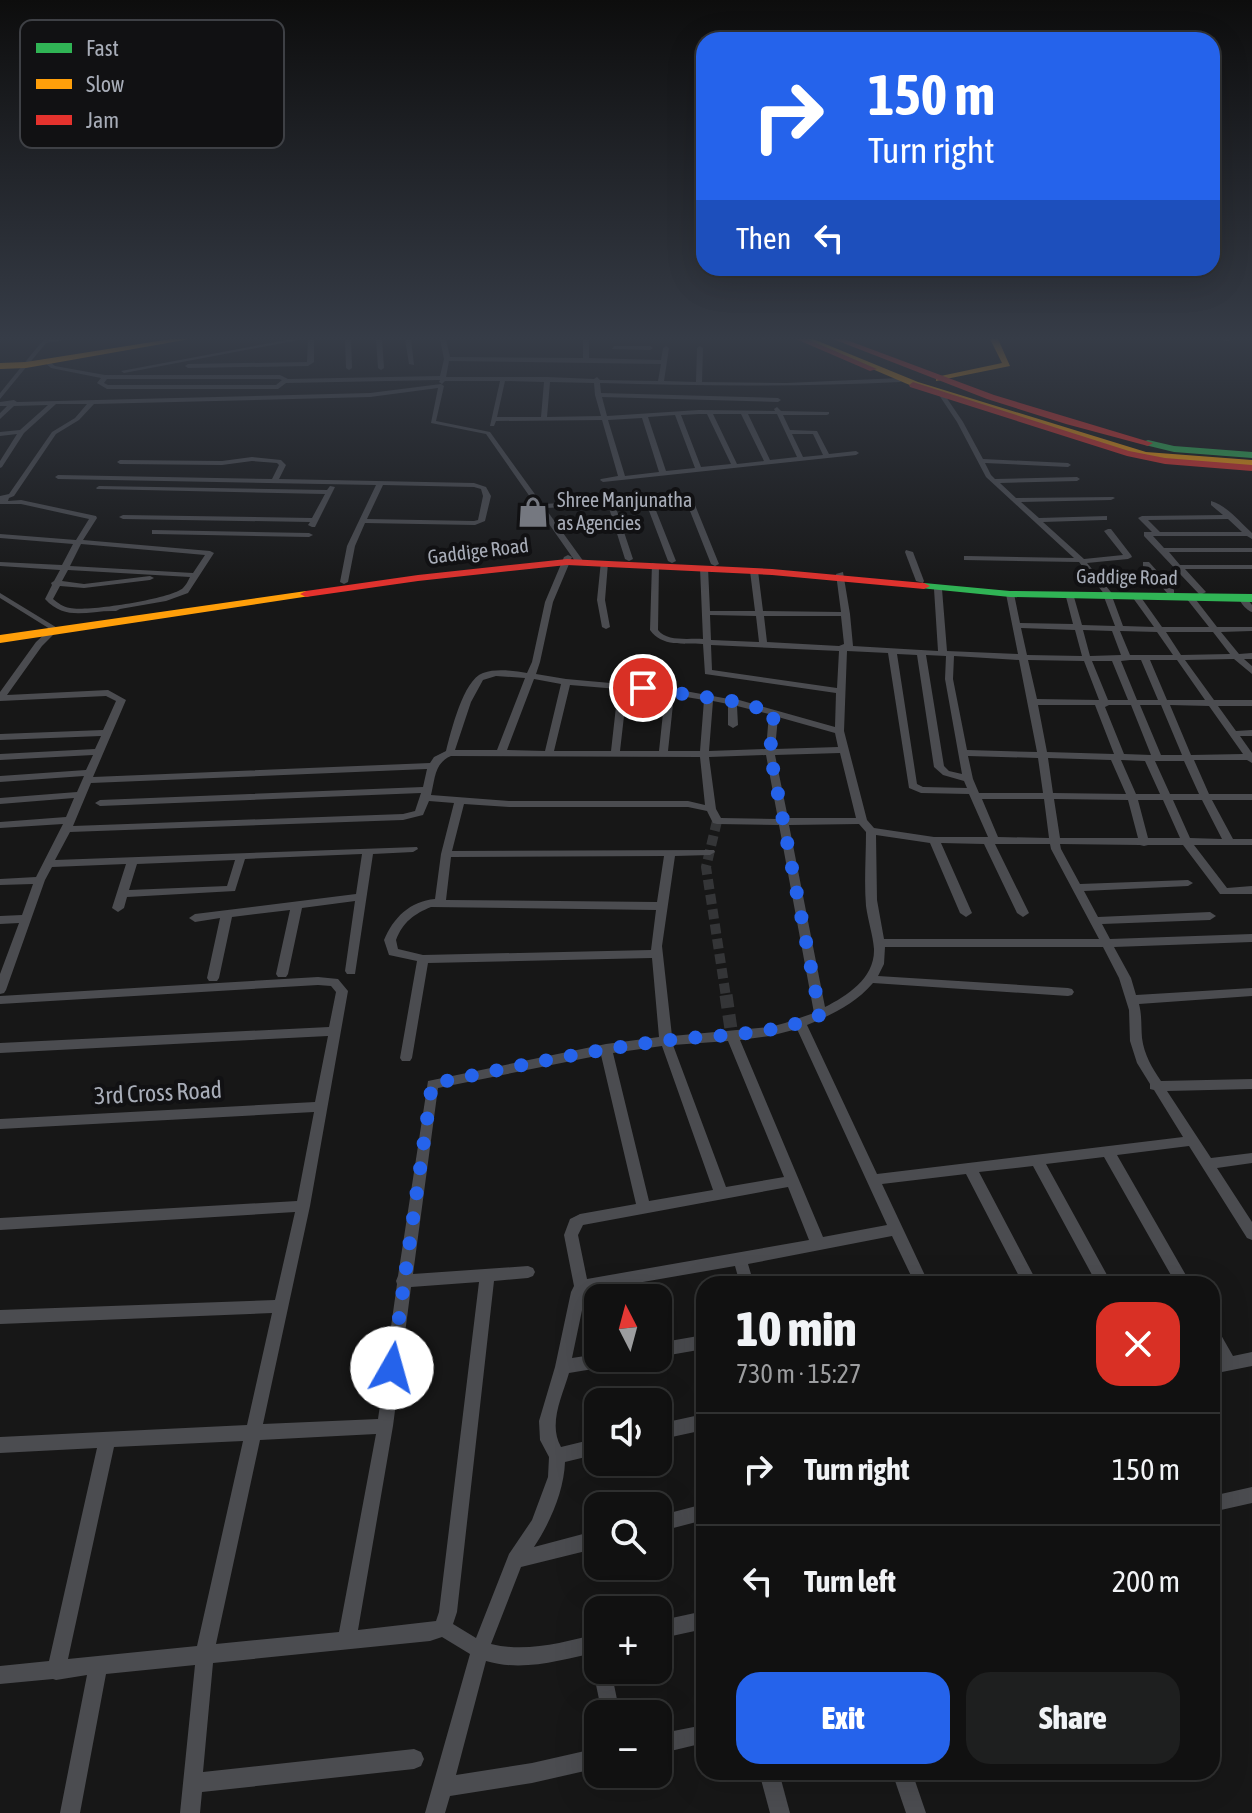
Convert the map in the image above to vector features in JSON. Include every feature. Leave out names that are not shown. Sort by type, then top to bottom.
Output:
[{"type":"main road","points":[[1038,424],[1145,455],[1252,461]]},
{"type":"main road","points":[[1059,424],[1148,450],[1252,461]]},
{"type":"main road","name":"Gaddige Road","points":[[53,627],[500,567],[570,554],[604,563],[710,566],[1010,594],[1070,597],[1171,592],[1249,600]]},
{"type":"main road","name":"Gaddige Road","points":[[0,636],[132,612],[570,554],[672,561],[754,571],[1137,598],[1196,595]]},
{"type":"street","points":[[0,466],[22,432],[31,424]]},
{"type":"street","points":[[0,536],[78,542],[209,551],[210,555],[193,575],[189,586],[177,596],[76,612],[59,608],[49,599],[62,569],[78,542],[93,518],[21,502],[3,503],[3,498],[12,495],[54,433],[71,424]]},
{"type":"street","points":[[441,424],[488,433],[570,554],[549,602],[536,662],[501,753]]},
{"type":"street","points":[[488,433],[492,424]]},
{"type":"street","points":[[606,424],[622,478]]},
{"type":"street","points":[[647,424],[663,473]]},
{"type":"street","points":[[681,424],[699,470]]},
{"type":"street","points":[[715,424],[735,466]]},
{"type":"street","points":[[749,424],[768,462]]},
{"type":"street","points":[[783,424],[801,459]]},
{"type":"street","points":[[961,424],[979,461],[994,481],[1082,560],[1109,596],[1127,659]]},
{"type":"street","points":[[0,434],[22,432]]},
{"type":"street","points":[[787,432],[815,432],[827,456]]},
{"type":"street","points":[[603,480],[856,453]]},
{"type":"street","points":[[120,462],[273,460],[283,465],[274,482]]},
{"type":"street","points":[[979,461],[1068,465]]},
{"type":"street","points":[[58,477],[474,485],[484,488],[487,496],[481,521],[475,523],[363,521]]},
{"type":"street","points":[[90,500],[107,478]]},
{"type":"street","points":[[994,481],[1077,479]]},
{"type":"street","points":[[155,532],[308,536],[334,483]]},
{"type":"street","points":[[344,582],[351,546],[380,484]]},
{"type":"street","points":[[99,488],[330,492]]},
{"type":"street","points":[[539,506],[675,497],[689,502],[710,566],[705,613],[707,670],[711,674],[841,691]]},
{"type":"street","points":[[1015,500],[1111,498]]},
{"type":"street","points":[[648,499],[672,561]]},
{"type":"street","points":[[610,501],[629,559]]},
{"type":"street","points":[[1214,503],[1250,535]]},
{"type":"street","points":[[123,517],[315,520]]},
{"type":"street","points":[[1158,534],[1142,518],[1231,517]]},
{"type":"street","points":[[1038,520],[1104,518]]},
{"type":"street","points":[[967,558],[1082,560],[1128,557],[1108,531]]},
{"type":"street","points":[[1250,535],[1147,534],[1178,567],[1214,630],[1252,671]]},
{"type":"street","points":[[1162,550],[1252,550]]},
{"type":"street","points":[[909,552],[920,581]]},
{"type":"street","points":[[604,563],[601,600],[606,627]]},
{"type":"street","points":[[0,564],[193,575]]},
{"type":"street","points":[[1146,564],[1171,592]]},
{"type":"street","points":[[655,565],[652,620],[655,634],[667,640],[846,646],[1024,658],[1252,656]]},
{"type":"street","points":[[1178,567],[1252,567]]},
{"type":"street","points":[[754,571],[763,643]]},
{"type":"street","points":[[55,583],[84,586],[164,574]]},
{"type":"street","points":[[347,1639],[385,1426],[432,1084],[606,1049],[732,1036],[800,1023],[839,1006],[869,979],[878,964],[879,943],[872,911],[867,826],[839,731],[846,646],[846,614],[840,577]]},
{"type":"street","points":[[938,589],[949,679],[968,779],[1023,913]]},
{"type":"street","points":[[1010,594],[1033,702],[1056,849],[1125,978],[1143,1063],[1190,1141],[1246,1214],[1252,1234]]},
{"type":"street","points":[[0,595],[53,627],[0,698]]},
{"type":"street","points":[[1070,597],[1144,843]]},
{"type":"street","points":[[1137,598],[1251,759]]},
{"type":"street","points":[[112,608],[132,612]]},
{"type":"street","points":[[705,613],[846,614]]},
{"type":"street","points":[[1017,625],[1159,630],[1252,629]]},
{"type":"street","points":[[892,650],[912,786],[921,790],[1133,799],[1252,797]]},
{"type":"street","points":[[921,652],[939,767],[946,773],[968,779]]},
{"type":"street","points":[[1116,659],[1167,798],[1187,843],[1224,892],[1252,890]]},
{"type":"street","points":[[1145,659],[1205,797],[1230,843]]},
{"type":"street","points":[[450,753],[457,726],[481,676],[499,673],[566,682],[670,689],[732,701],[839,731]]},
{"type":"street","points":[[549,753],[566,682]]},
{"type":"street","points":[[615,753],[623,687]]},
{"type":"street","points":[[663,754],[670,689]]},
{"type":"street","points":[[0,698],[115,694],[119,696],[121,704],[105,733],[68,825],[40,880],[0,990]]},
{"type":"street","points":[[709,697],[704,754],[711,809],[717,821],[867,826],[934,840],[1252,842]]},
{"type":"street","points":[[732,701],[733,725]]},
{"type":"street","points":[[1033,702],[1135,705],[1252,703]]},
{"type":"street","points":[[774,712],[770,752],[786,822],[820,1015]]},
{"type":"street","points":[[0,737],[105,733]]},
{"type":"street","points":[[1234,734],[1252,733]]},
{"type":"street","points":[[0,825],[403,817],[419,813],[437,757],[450,753],[704,754],[845,750]]},
{"type":"street","points":[[0,757],[98,752]]},
{"type":"street","points":[[963,753],[1251,759]]},
{"type":"street","points":[[0,779],[433,766]]},
{"type":"street","points":[[100,803],[426,794],[460,801],[688,804],[711,809]]},
{"type":"street","points":[[0,801],[81,795]]},
{"type":"street","points":[[440,902],[446,854],[460,801]]},
{"type":"street","points":[[934,840],[966,913]]},
{"type":"street","points":[[48,864],[413,849]]},
{"type":"street","points":[[351,971],[368,851]]},
{"type":"street","points":[[670,852],[656,946],[666,1041],[721,1193]]},
{"type":"street","points":[[446,854],[710,852]]},
{"type":"street","points":[[123,894],[231,889],[241,856]]},
{"type":"street","points":[[118,908],[133,860]]},
{"type":"street","points":[[0,882],[40,880]]},
{"type":"street","points":[[1077,888],[1188,883]]},
{"type":"street","points":[[195,918],[362,897]]},
{"type":"street","points":[[658,954],[423,959],[399,956],[393,952],[390,940],[399,920],[408,912],[440,902],[661,906]]},
{"type":"street","points":[[282,974],[297,905]]},
{"type":"street","points":[[213,978],[227,914]]},
{"type":"street","points":[[1095,921],[1210,916]]},
{"type":"street","points":[[0,920],[25,919]]},
{"type":"street","points":[[879,943],[1107,943],[1252,938]]},
{"type":"street","points":[[406,1058],[423,959]]},
{"type":"street","points":[[869,979],[1068,992]]},
{"type":"street","points":[[0,1000],[328,981],[342,991],[303,1206],[205,1652],[190,1813]]},
{"type":"street","points":[[1132,1000],[1252,992]]},
{"type":"street","points":[[800,1023],[918,1276]]},
{"type":"street","points":[[0,1048],[334,1031]]},
{"type":"street","points":[[732,1036],[818,1243]]},
{"type":"street","points":[[606,1049],[644,1208]]},
{"type":"street","points":[[1155,1086],[1252,1084]]},
{"type":"street","name":"3rd Cross Road","points":[[0,1124],[319,1107]]},
{"type":"street","points":[[873,1180],[1190,1141]]},
{"type":"street","points":[[1107,1150],[1179,1276]]},
{"type":"street","points":[[1206,1164],[1252,1158]]},
{"type":"street","points":[[1036,1159],[1101,1276]]},
{"type":"street","points":[[969,1167],[1027,1276]]},
{"type":"street","points":[[435,1813],[480,1650],[515,1560],[538,1525],[556,1477],[557,1456],[546,1430],[563,1367],[576,1297],[582,1288],[571,1235],[575,1223],[790,1181]]},
{"type":"street","points":[[0,1224],[303,1206]]},
{"type":"street","points":[[582,1288],[896,1229]]},
{"type":"street","points":[[740,1259],[745,1276]]},
{"type":"street","points":[[403,1281],[528,1272]]},
{"type":"street","points":[[443,1628],[448,1612],[487,1277]]},
{"type":"street","points":[[0,1317],[282,1306]]},
{"type":"street","points":[[672,1348],[696,1343]]},
{"type":"street","points":[[1220,1347],[1229,1363]]},
{"type":"street","points":[[1220,1365],[1252,1359]]},
{"type":"street","points":[[563,1367],[584,1364]]},
{"type":"street","points":[[672,1429],[696,1424]]},
{"type":"street","points":[[0,1445],[385,1426]]},
{"type":"street","points":[[56,1671],[107,1440]]},
{"type":"street","points":[[557,1456],[584,1449]]},
{"type":"street","points":[[1220,1502],[1252,1495]]},
{"type":"street","points":[[672,1520],[696,1514]]},
{"type":"street","points":[[515,1560],[584,1543]]},
{"type":"street","points":[[672,1627],[696,1622]]},
{"type":"street","points":[[0,1675],[205,1652],[430,1632],[443,1628],[480,1650],[533,1657],[584,1648]]},
{"type":"street","points":[[70,1813],[98,1666]]},
{"type":"street","points":[[672,1741],[696,1736]]},
{"type":"street","points":[[194,1783],[414,1759]]},
{"type":"street","points":[[443,1787],[584,1761]]},
{"type":"street","points":[[771,1780],[780,1813]]},
{"type":"street","points":[[905,1780],[916,1813]]},
{"type":"tunnel","points":[[717,821],[706,867],[726,997]]},
{"type":"tunnel","points":[[726,995],[732,1036]]},
{"type":"traffic: fast","points":[[1148,443],[1174,449],[1252,455]]},
{"type":"traffic: fast","points":[[924,586],[1010,594],[1252,598]]},
{"type":"traffic: slow","points":[[1043,424],[1145,455],[1252,463]]},
{"type":"traffic: slow","points":[[0,639],[306,594]]},
{"type":"traffic: jam","points":[[1034,424],[1127,453],[1165,461],[1252,468]]},
{"type":"traffic: jam","points":[[1076,424],[1148,443]]},
{"type":"traffic: jam","points":[[306,594],[567,562],[772,572],[924,586]]},
{"type":"place","name":"Shree Manjunatha as Agencies","points":[[533,512]]},
{"type":"route","points":[[392,1368],[432,1084],[606,1049],[732,1036],[800,1023],[820,1015],[786,822],[770,752],[774,712],[670,689],[643,688]]}]
